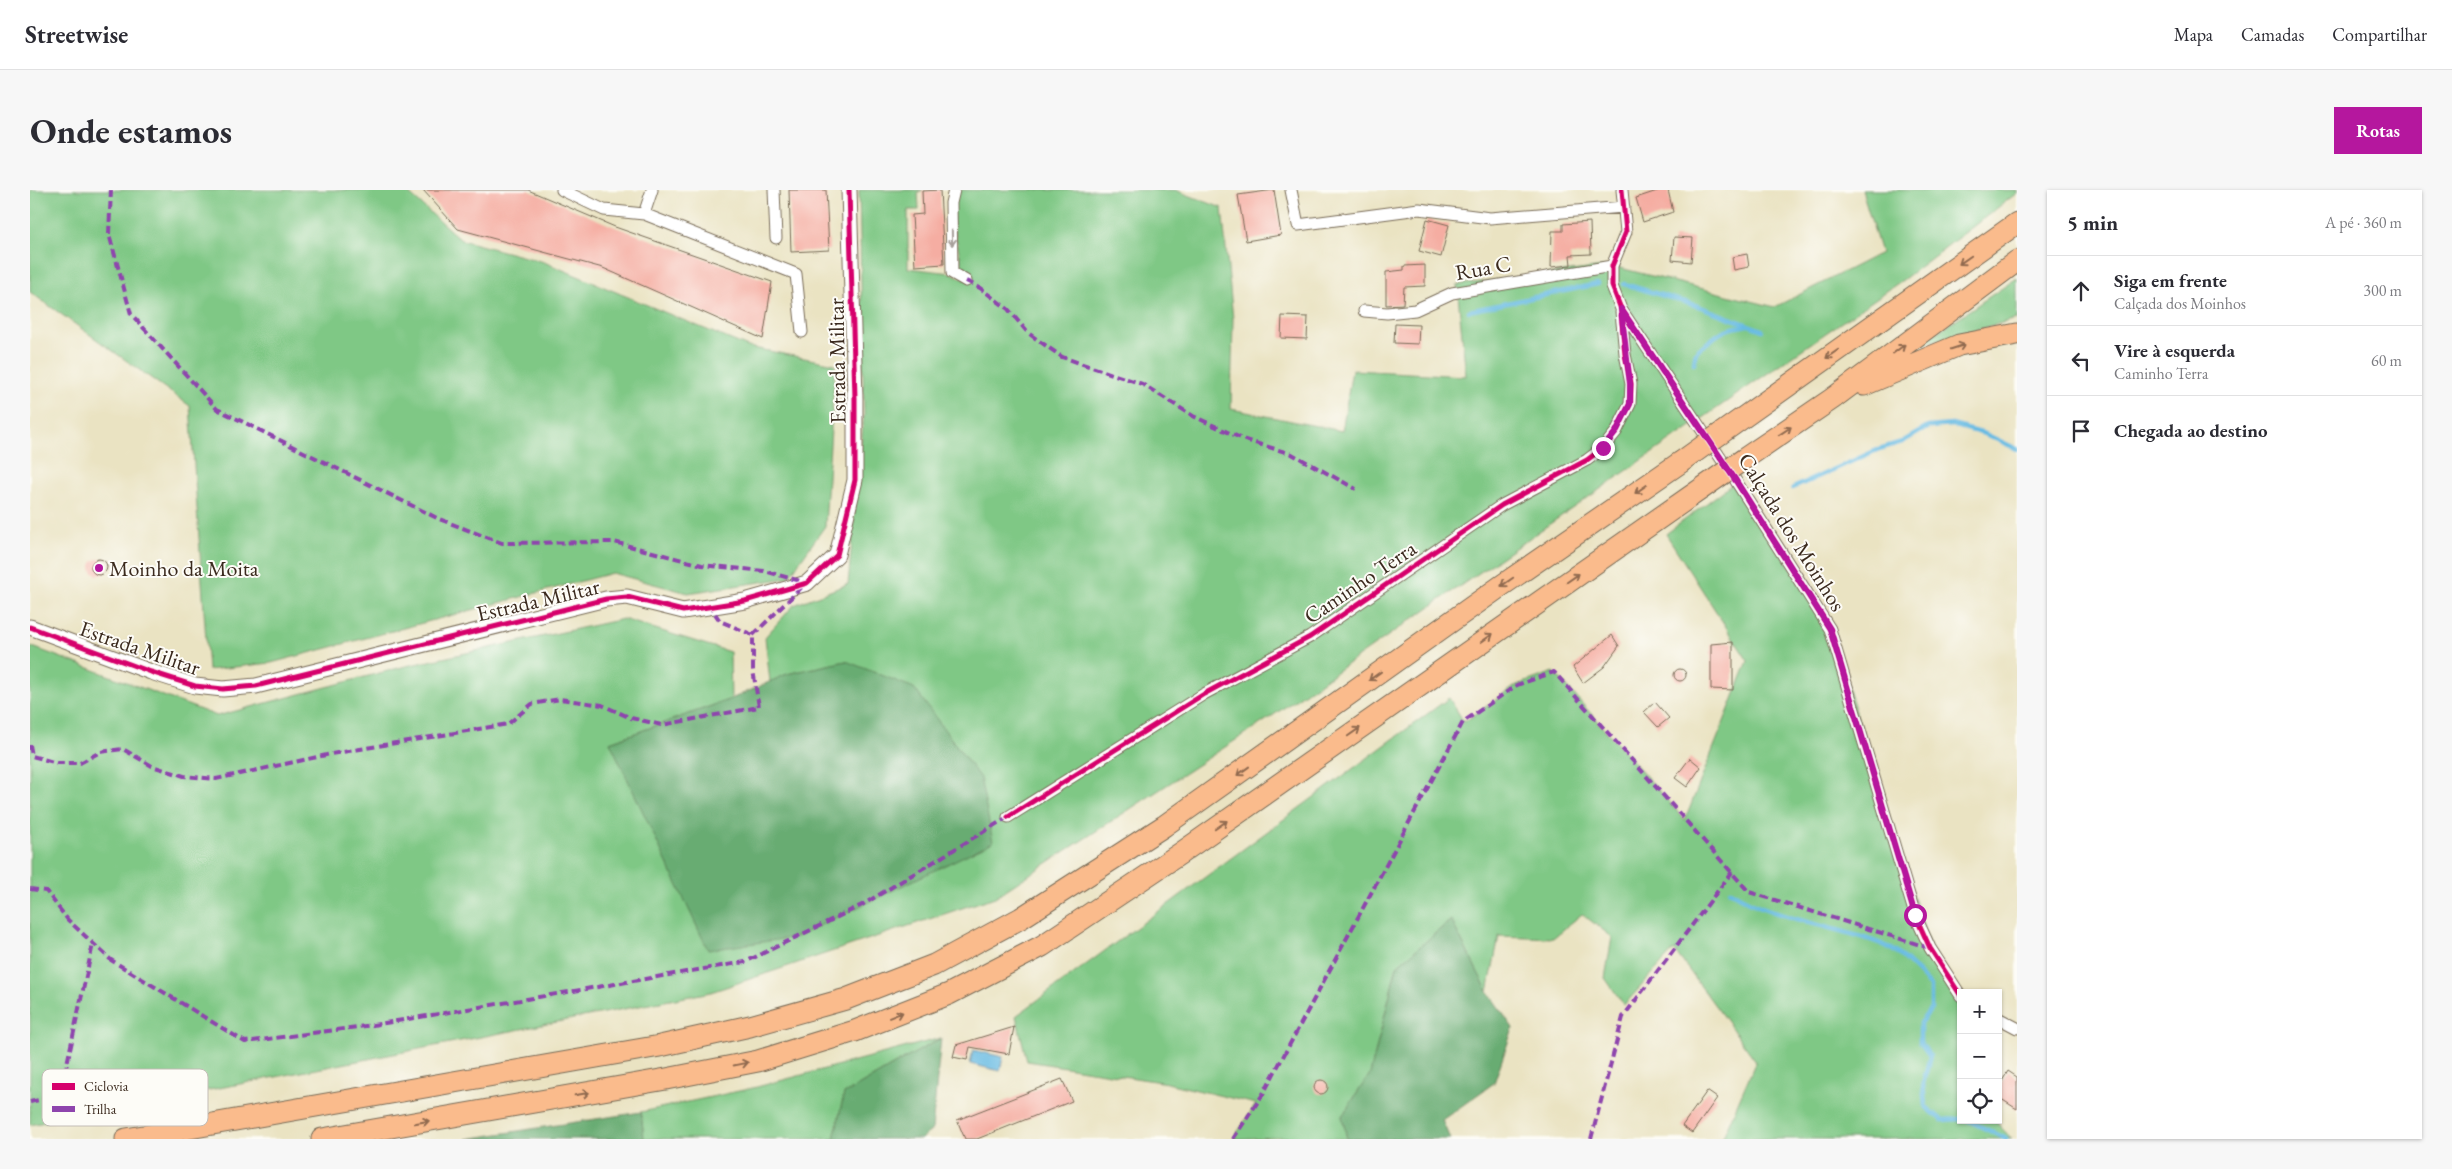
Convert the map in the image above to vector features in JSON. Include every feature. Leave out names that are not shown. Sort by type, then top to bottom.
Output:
[{"type":"highway","points":[[208,1125],[660,1046],[750,1026],[846,999],[934,965],[1021,918],[1164,826],[1493,592],[1681,462],[2013,225]]},
{"type":"highway","points":[[322,1139],[666,1079],[758,1061],[855,1031],[949,994],[1042,946],[1173,859],[1832,399],[2017,261]]},
{"type":"highway","points":[[1832,399],[1959,345],[2017,334]]},
{"type":"highway","points":[[126,1139],[201,1126]]},
{"type":"street","points":[[562,190],[604,210],[644,214],[796,274],[802,332]]},
{"type":"street","points":[[644,214],[652,190]]},
{"type":"street","points":[[774,190],[776,238]]},
{"type":"street","name":"Estrada Militar","points":[[30,627],[151,672],[195,686],[223,689],[256,686],[606,599],[627,597],[683,611],[745,600],[807,583],[838,555],[855,480],[855,398],[849,190]]},
{"type":"street","points":[[954,190],[951,203],[952,273],[966,280]]},
{"type":"street","points":[[1291,190],[1298,225],[1419,209],[1490,218],[1624,207]]},
{"type":"street","name":"Calçada dos Moinhos","points":[[1622,190],[1626,232],[1612,266],[1612,286],[1621,309],[1736,481],[1830,629],[1915,915],[1930,948],[1957,990]]},
{"type":"street","name":"Rua C","points":[[1364,311],[1387,313],[1415,310],[1452,293],[1612,266]]},
{"type":"street","name":"Caminho Terra","points":[[1008,817],[1204,694],[1310,637],[1502,505],[1587,460],[1603,448],[1616,432],[1630,404],[1630,384],[1621,309]]},
{"type":"street","points":[[2002,1020],[2017,1028]]},
{"type":"green space","points":[[30,190],[405,190],[461,240],[544,262],[748,347],[835,364],[825,526],[788,578],[688,593],[612,573],[271,663],[208,670],[190,406],[30,292]]},
{"type":"green space","points":[[859,190],[923,190],[918,192],[919,210],[908,210],[908,268],[952,273],[965,280],[952,219],[954,190],[1175,190],[1222,208],[1233,319],[1231,409],[1342,431],[1352,370],[1466,376],[1457,285],[1612,266],[1775,307],[1881,253],[1862,190],[2017,190],[2017,193],[1904,279],[1262,723],[995,897],[711,992],[208,1090],[208,1069],[42,1069],[42,1123],[30,1125],[30,646],[217,716],[406,666],[623,619],[730,652],[731,699],[610,742],[846,661],[787,674],[770,682],[765,637],[794,605],[848,584],[864,415]]},
{"type":"green space","points":[[2017,278],[2017,319],[1918,345]]},
{"type":"green space","points":[[1736,481],[1830,629],[1930,948],[1957,990],[1957,1124],[1998,1124],[2012,1139],[1722,1139],[1756,1061],[1674,950],[1624,1005],[1605,978],[1612,937],[1582,914],[1553,938],[1499,936],[1488,992],[1451,920],[1397,966],[1370,1074],[1342,1116],[1347,1139],[1277,1137],[1233,1139],[1256,1104],[1167,1083],[1027,1061],[1016,1016],[1449,698],[1464,722],[1517,685],[1554,672],[1685,820],[1748,661],[1666,534]]},
{"type":"green space","points":[[846,661],[914,688],[980,778],[993,842],[796,937],[708,950],[610,742],[731,699],[787,674]]},
{"type":"green space","points":[[1451,920],[1488,992],[1513,1028],[1494,1083],[1442,1120],[1450,1139],[1347,1139],[1342,1116],[1370,1074],[1397,966]]},
{"type":"green space","points":[[941,1038],[844,1094],[834,1139],[644,1139],[641,1112],[753,1088]]},
{"type":"green space","points":[[941,1038],[932,1130],[921,1139],[834,1139],[844,1094]]},
{"type":"green space","points":[[641,1112],[644,1139],[466,1139]]},
{"type":"water","points":[[973,1050],[1003,1057],[1000,1071],[970,1064]]},
{"type":"building","points":[[423,190],[528,190],[615,227],[772,282],[763,339],[603,268],[458,229]]},
{"type":"building","points":[[789,190],[826,190],[829,250],[791,252]]},
{"type":"building","points":[[940,190],[944,264],[915,266],[912,215],[923,214],[922,191]]},
{"type":"building","points":[[1274,190],[1281,235],[1246,241],[1238,195]]},
{"type":"building","points":[[1660,190],[1668,190],[1673,212],[1643,222],[1636,198]]},
{"type":"building","points":[[1427,219],[1449,225],[1441,257],[1419,251]]},
{"type":"building","points":[[1590,222],[1591,254],[1570,255],[1571,265],[1551,267],[1552,231],[1563,231],[1563,224]]},
{"type":"building","points":[[1674,237],[1693,238],[1691,262],[1672,260]]},
{"type":"building","points":[[1747,254],[1749,267],[1734,270],[1732,257]]},
{"type":"building","points":[[1425,265],[1425,286],[1404,287],[1403,304],[1386,305],[1386,272],[1404,270],[1404,266]]},
{"type":"building","points":[[1282,316],[1308,317],[1307,339],[1281,338]]},
{"type":"building","points":[[1395,324],[1419,325],[1418,344],[1394,343]]},
{"type":"building","name":"Moinho da Moita","points":[[99,559],[107,567],[99,575],[91,567]]},
{"type":"building","points":[[1612,635],[1619,646],[1604,667],[1583,683],[1573,667]]},
{"type":"building","points":[[1733,642],[1733,690],[1711,689],[1711,644]]},
{"type":"building","points":[[1682,669],[1685,670],[1685,680],[1678,681],[1675,680],[1674,673],[1675,670]]},
{"type":"building","points":[[1655,702],[1669,718],[1658,727],[1644,712]]},
{"type":"building","points":[[1690,758],[1701,767],[1687,787],[1675,778]]},
{"type":"building","points":[[1014,1027],[1009,1054],[970,1047],[967,1060],[953,1057],[956,1045]]},
{"type":"building","points":[[2008,1071],[2017,1077],[2017,1109],[2002,1100],[2002,1081]]},
{"type":"building","points":[[1062,1079],[1072,1101],[977,1139],[965,1139],[957,1120]]},
{"type":"building","points":[[1321,1080],[1326,1082],[1328,1087],[1326,1092],[1321,1094],[1316,1092],[1314,1087],[1316,1082]]},
{"type":"building","points":[[1707,1091],[1717,1098],[1692,1133],[1682,1126]]},
{"type":"waterway","points":[[1469,311],[1598,284]]},
{"type":"waterway","points":[[1624,284],[1698,306],[1762,330]]},
{"type":"waterway","points":[[1694,364],[1697,351],[1719,333],[1747,325]]},
{"type":"waterway","points":[[1793,488],[1879,449],[1902,442],[1928,427],[1952,425],[1985,434],[2017,449]]},
{"type":"waterway","points":[[1730,891],[1755,905],[1782,915],[1882,944],[1900,955],[1911,965],[1931,986],[1931,1009],[1920,1023],[1920,1042],[1930,1056],[1923,1084],[1925,1106],[1942,1120],[1957,1119]]},
{"type":"waterway","points":[[1975,1124],[2007,1139]]},
{"type":"marked path","points":[[111,190],[109,234],[131,314],[217,409],[439,519],[502,543],[614,542],[702,565],[764,571],[804,582]]},
{"type":"marked path","points":[[966,281],[980,288],[1008,309],[1028,333],[1062,357],[1142,384],[1193,416],[1245,440],[1292,454],[1356,489]]},
{"type":"marked path","points":[[753,635],[803,586]]},
{"type":"marked path","points":[[30,745],[32,756],[57,763],[80,763],[100,752],[123,749],[152,766],[184,776],[216,779],[331,754],[508,724],[532,704],[560,699],[602,705],[631,718],[662,725],[759,707],[753,670],[753,635],[720,621],[710,606]]},
{"type":"marked path","points":[[1233,1139],[1263,1094],[1463,722],[1517,685],[1554,672],[1749,892],[1930,948]]},
{"type":"marked path","points":[[30,889],[46,891],[68,920],[111,960],[245,1042],[373,1025],[745,962],[862,905],[1008,817]]},
{"type":"marked path","points":[[1591,1139],[1623,1017],[1732,872]]},
{"type":"marked path","points":[[66,1069],[93,944]]},
{"type":"marked path","points":[[30,1102],[42,1099]]},
{"type":"cycle path","points":[[30,627],[151,672],[195,686],[223,689],[256,686],[606,599],[627,597],[683,611],[745,601],[807,583],[837,555],[855,480],[855,398],[849,190]]},
{"type":"cycle path","points":[[1622,190],[1626,232],[1612,266],[1612,286],[1621,309],[1736,481],[1830,629],[1915,915],[1930,948],[1957,990]]},
{"type":"cycle path","points":[[1008,817],[1204,694],[1310,637],[1502,505],[1587,460],[1603,448],[1616,432],[1630,404],[1631,384],[1625,354],[1621,310]]},
{"type":"place","name":"Moinho da Moita","points":[[99,568]]},
{"type":"route","points":[[1603,448],[1616,432],[1630,404],[1630,384],[1621,309],[1736,481],[1830,629],[1915,915]]}]
